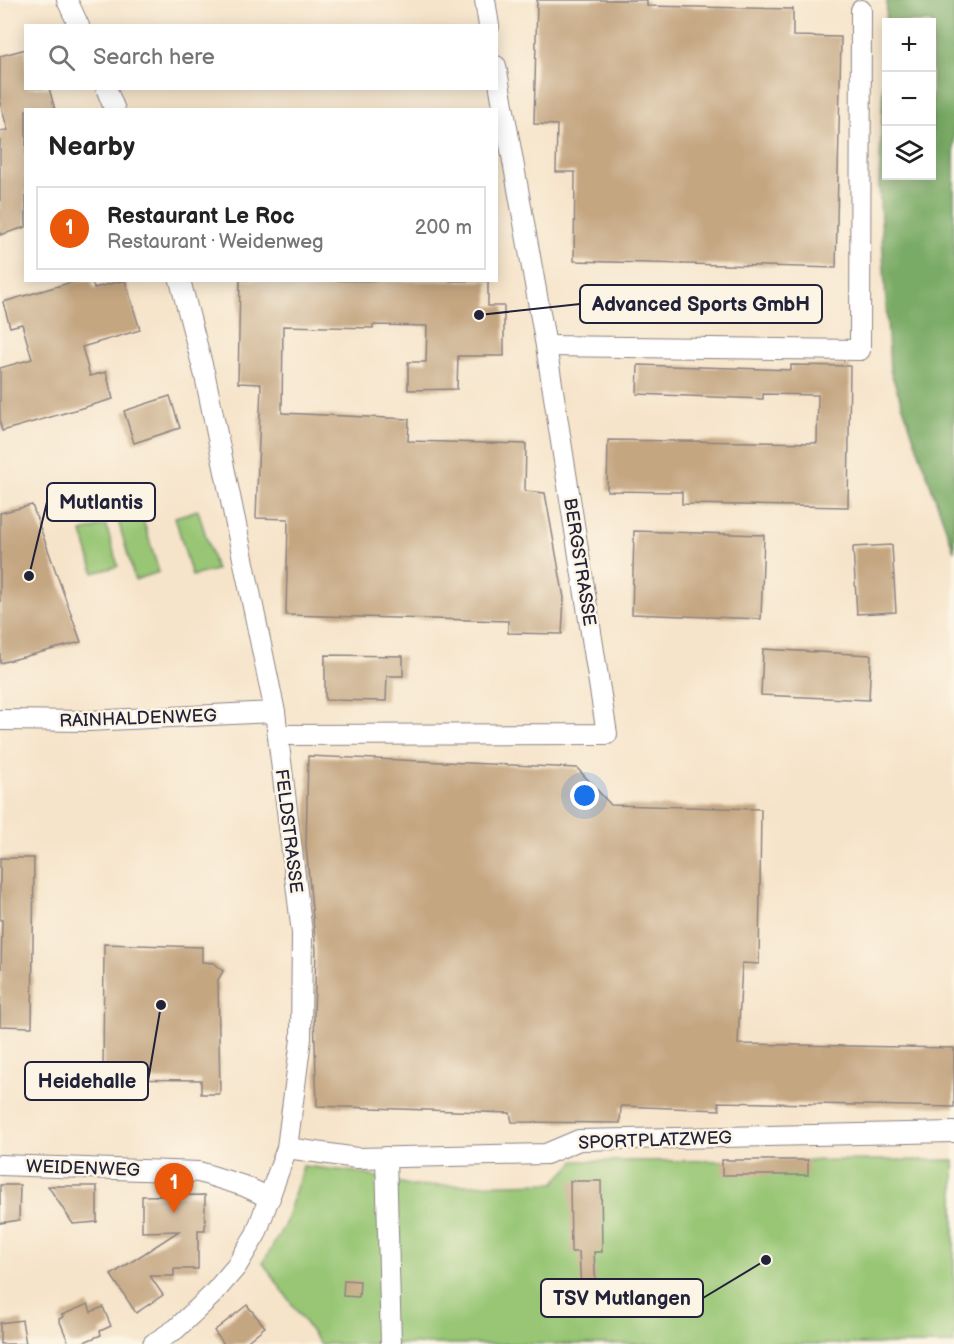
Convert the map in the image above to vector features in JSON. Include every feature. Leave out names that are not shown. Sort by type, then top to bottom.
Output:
[{"type":"street","points":[[68,0],[78,24]]},
{"type":"street","points":[[485,0],[489,24]]},
{"type":"street","points":[[546,346],[860,350],[861,10]]},
{"type":"street","name":"BERGSTRASSE","points":[[278,735],[607,734],[546,346],[498,77]]},
{"type":"street","points":[[107,90],[114,108]]},
{"type":"street","name":"FELDSTRASSE","points":[[153,1344],[181,1336],[236,1267],[255,1234],[287,1148],[301,1039],[302,933],[275,712],[205,376],[181,282]]},
{"type":"street","name":"RAINHALDENWEG","points":[[0,720],[88,721],[275,712]]},
{"type":"street","name":"SPORTPLATZWEG","points":[[287,1148],[357,1158],[546,1154],[579,1140],[954,1132]]},
{"type":"street","points":[[386,1157],[391,1344]]},
{"type":"street","name":"WEIDENWEG","points":[[0,1165],[199,1172],[244,1186],[270,1198]]},
{"type":"green space","points":[[887,0],[954,0],[954,551],[890,370],[879,186],[882,116],[882,180],[936,180],[936,18],[886,18]]},
{"type":"green space","points":[[198,510],[216,570],[192,576],[175,517]]},
{"type":"green space","points":[[141,513],[159,572],[135,580],[118,520]]},
{"type":"green space","points":[[106,525],[118,566],[94,573],[82,532]]},
{"type":"green space","points":[[954,1160],[954,1344],[320,1344],[263,1263],[285,1224],[303,1166],[356,1172],[413,1186],[554,1183],[575,1161]]},
{"type":"building","points":[[537,0],[647,0],[647,6],[793,9],[793,36],[841,37],[836,268],[574,261],[575,172],[556,172],[557,125],[534,124]]},
{"type":"building","points":[[24,50],[24,90],[50,90],[54,108],[24,108],[24,228],[0,235],[0,131],[8,130],[0,103],[0,56]]},
{"type":"building","points":[[72,282],[92,282],[94,288],[126,282],[140,330],[82,347],[90,376],[106,372],[113,399],[2,431],[0,368],[32,359],[22,324],[10,327],[3,302]]},
{"type":"building","points":[[240,282],[488,282],[488,306],[504,306],[504,356],[458,356],[457,389],[408,390],[408,362],[426,362],[427,326],[373,325],[373,328],[283,326],[282,413],[409,419],[408,441],[526,444],[525,491],[545,493],[564,598],[562,634],[508,633],[508,621],[286,615],[288,519],[256,518],[261,384],[238,383]]},
{"type":"building","points":[[638,365],[791,370],[791,365],[850,366],[848,507],[682,504],[682,492],[607,491],[608,440],[817,443],[818,395],[763,394],[763,399],[637,394]]},
{"type":"building","points":[[170,396],[180,428],[134,443],[124,411]]},
{"type":"building","points":[[32,505],[81,642],[0,663],[0,513]]},
{"type":"building","points":[[634,531],[764,535],[761,619],[632,614]]},
{"type":"building","points":[[892,545],[896,612],[857,614],[853,547]]},
{"type":"building","points":[[763,649],[871,655],[869,700],[761,695]]},
{"type":"building","points":[[325,655],[403,656],[403,676],[387,676],[386,701],[325,700]]},
{"type":"building","points":[[308,756],[577,768],[611,805],[761,809],[759,964],[742,963],[738,1044],[954,1048],[954,1107],[718,1102],[720,1110],[621,1106],[620,1123],[512,1122],[510,1113],[317,1106],[314,1014],[316,950],[306,846]]},
{"type":"building","points":[[0,858],[34,858],[32,1027],[0,1026],[2,920],[0,920]]},
{"type":"building","points":[[104,944],[202,947],[202,962],[214,963],[223,971],[218,980],[220,1094],[201,1094],[201,1080],[103,1079]]},
{"type":"building","points":[[722,1160],[808,1160],[808,1175],[722,1175]]},
{"type":"building","points":[[570,1181],[601,1181],[602,1252],[594,1252],[596,1289],[581,1290],[579,1252],[571,1252]]},
{"type":"building","points":[[0,1185],[20,1185],[19,1220],[0,1223]]},
{"type":"building","points":[[48,1186],[97,1186],[97,1222],[73,1224]]},
{"type":"building","points":[[205,1195],[205,1230],[198,1230],[198,1269],[174,1269],[174,1276],[150,1276],[163,1295],[136,1313],[111,1275],[179,1231],[142,1232],[142,1196]]},
{"type":"building","points":[[344,1280],[360,1281],[359,1297],[343,1296]]},
{"type":"building","points":[[88,1304],[91,1312],[103,1307],[111,1326],[100,1331],[101,1335],[79,1344],[69,1344],[59,1319],[63,1317],[62,1315]]},
{"type":"building","points":[[247,1305],[265,1327],[244,1344],[224,1344],[214,1331]]},
{"type":"building","points":[[22,1320],[26,1344],[0,1344],[0,1323]]},
{"type":"place","name":"Advanced Sports GmbH","points":[[479,315]]},
{"type":"place","name":"Mutlantis","points":[[29,576]]},
{"type":"place","name":"Heidehalle","points":[[161,1005]]},
{"type":"place","name":"Restaurant Le Roc","points":[[174,1213]]},
{"type":"place","name":"TSV Mutlangen","points":[[766,1260]]}]
